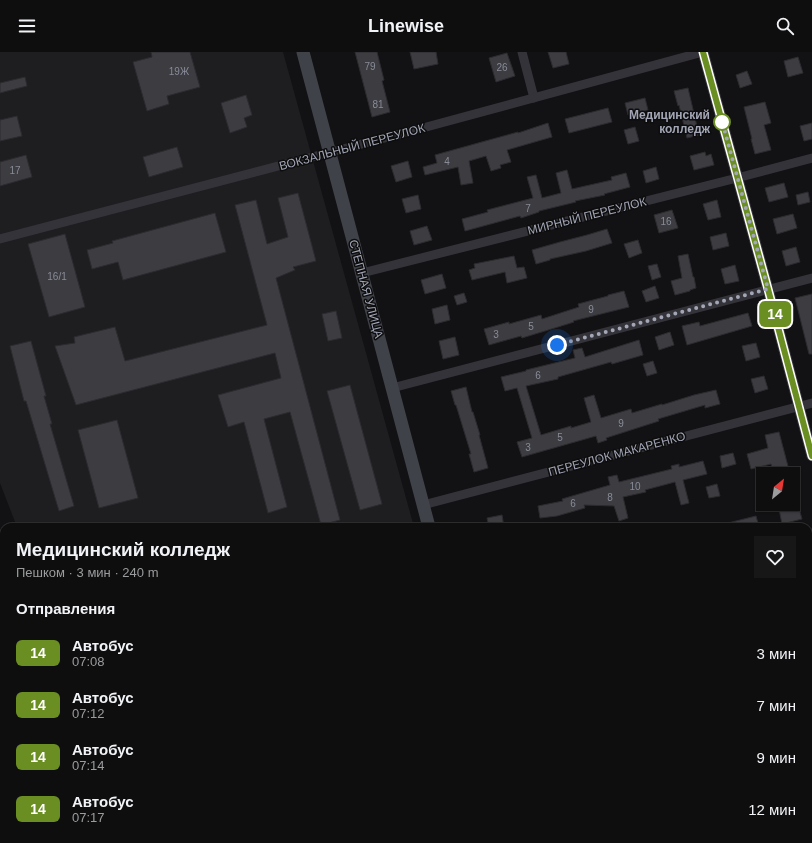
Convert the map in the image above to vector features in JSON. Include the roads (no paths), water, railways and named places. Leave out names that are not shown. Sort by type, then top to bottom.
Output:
[{"type":"main road","name":"СТЕПНАЯ УЛИЦА","points":[[303,52],[428,523]]},
{"type":"street","points":[[522,52],[534,98]]},
{"type":"street","name":"ВОКЗАЛЬНЫЙ ПЕРЕУЛОК","points":[[0,239],[703,52]]},
{"type":"street","points":[[703,52],[812,456]]},
{"type":"street","name":"МИРНЫЙ ПЕРЕУЛОК","points":[[362,273],[812,158]]},
{"type":"street","points":[[392,388],[812,278]]},
{"type":"street","name":"ПЕРЕУЛОК МАКАРЕНКО","points":[[423,505],[812,403]]},
{"type":"place","name":"Медицинский колледж","points":[[722,122]]}]
